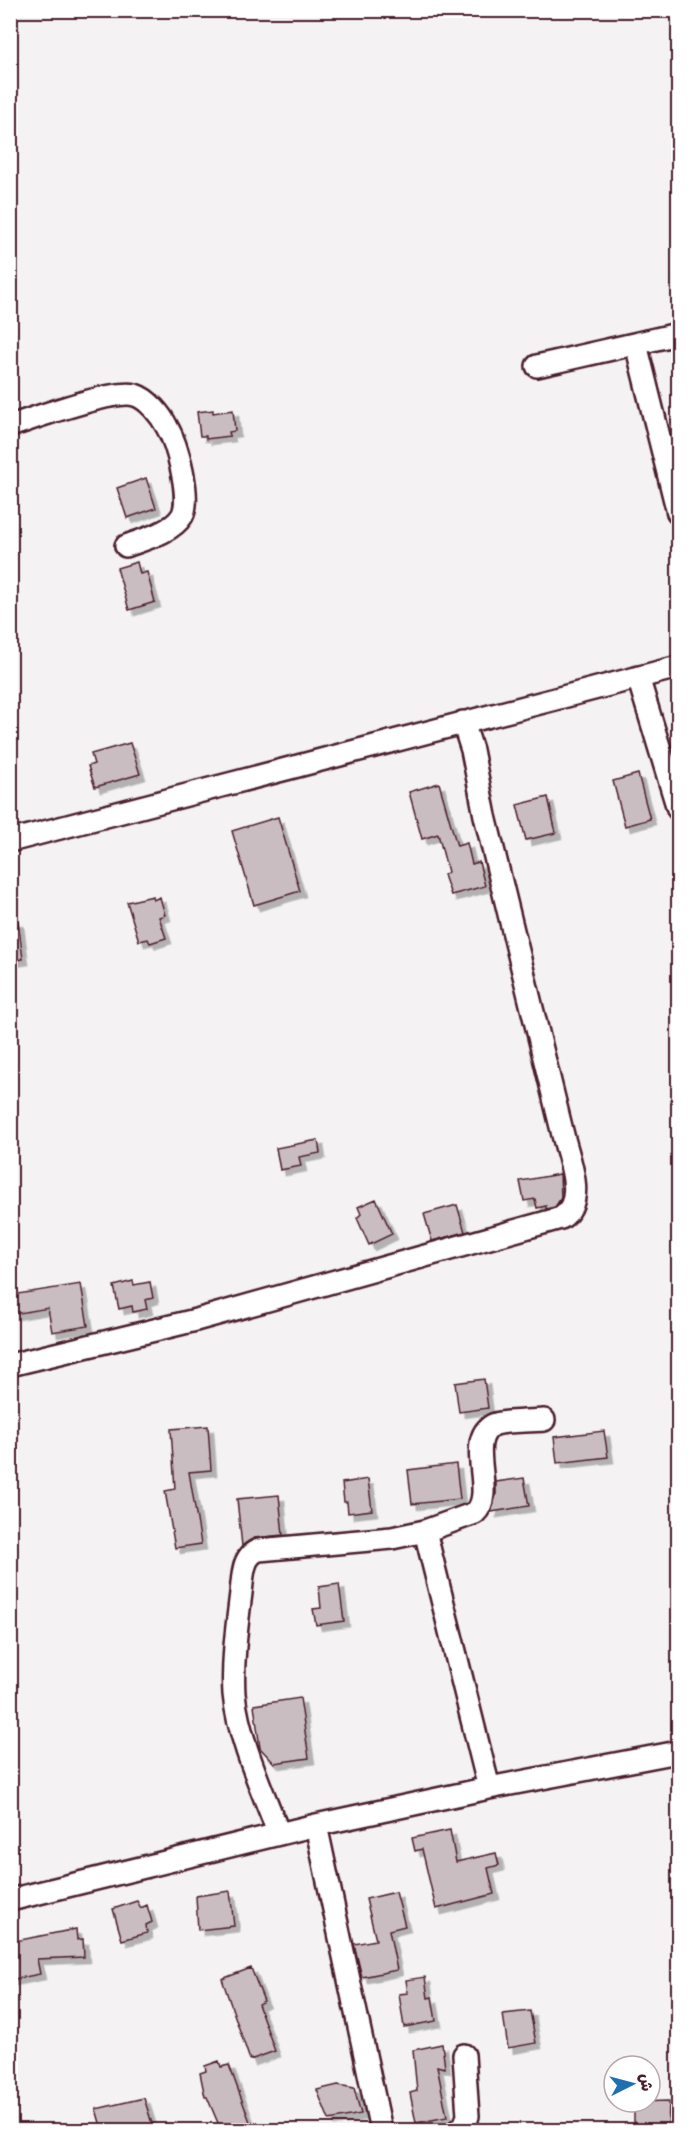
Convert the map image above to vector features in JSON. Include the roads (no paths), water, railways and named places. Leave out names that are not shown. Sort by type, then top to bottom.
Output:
[{"type":"street","points":[[537,366],[678,334]]},
{"type":"street","points":[[636,344],[678,513]]},
{"type":"street","points":[[10,426],[117,395],[135,396],[152,406],[167,426],[176,448],[186,495],[185,509],[174,524],[157,535],[126,546]]},
{"type":"street","points":[[10,841],[678,667]]},
{"type":"street","points":[[638,677],[678,809]]},
{"type":"street","points":[[10,1365],[196,1320],[549,1221],[567,1214],[572,1207],[575,1187],[464,722]]},
{"type":"street","points":[[279,1834],[242,1731],[234,1696],[236,1638],[244,1570],[249,1556],[259,1550],[392,1538],[425,1531],[475,1513],[481,1508],[483,1498],[480,1448],[483,1434],[494,1424],[544,1420]]},
{"type":"street","points":[[425,1531],[489,1788]]},
{"type":"street","points":[[10,1900],[316,1825],[489,1788],[678,1752]]},
{"type":"street","points":[[316,1825],[381,2130]]},
{"type":"street","points":[[458,2130],[464,2126],[468,2116],[464,2055]]}]
